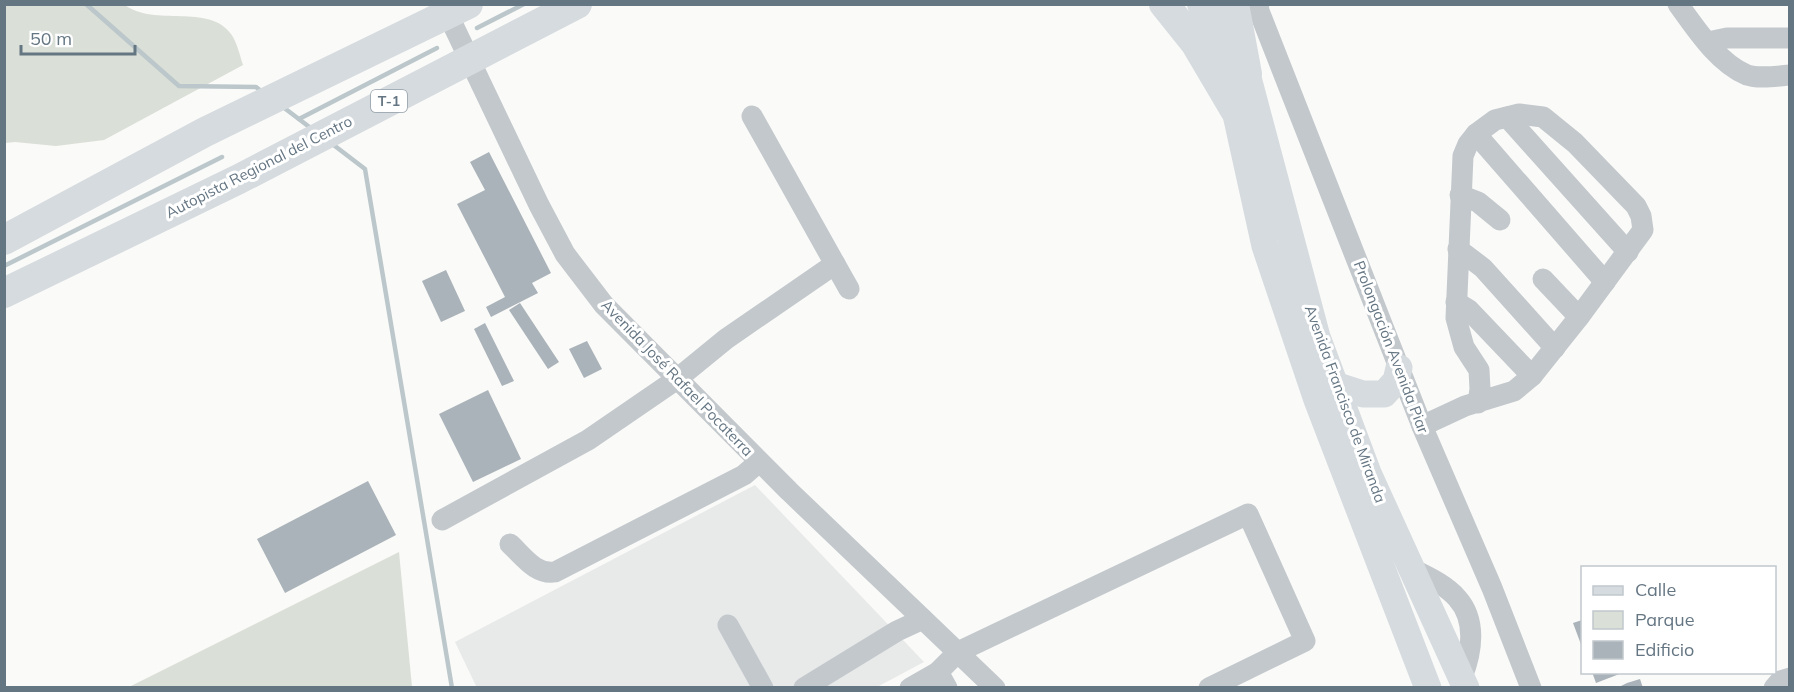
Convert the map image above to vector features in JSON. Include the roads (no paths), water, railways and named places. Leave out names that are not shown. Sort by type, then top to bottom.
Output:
[{"type":"highway","points":[[4,240],[197,137],[468,4]]},
{"type":"highway","name":"Autopista Regional del Centro","points":[[4,293],[239,179],[577,4]]},
{"type":"highway","points":[[1164,4],[1196,44],[1235,111]]},
{"type":"highway","points":[[1202,4],[1215,32],[1235,111]]},
{"type":"highway","points":[[1218,4],[1247,74]]},
{"type":"highway","points":[[1234,4],[1247,74]]},
{"type":"highway","points":[[4,215],[11,215],[147,148],[197,137]]},
{"type":"main road","name":"Avenida Francisco de Miranda","points":[[1247,74],[1317,337],[1368,473],[1464,682]]},
{"type":"main road","name":"Avenida Francisco de Miranda","points":[[1235,111],[1265,246],[1317,400],[1428,687]]},
{"type":"main road","points":[[1335,385],[1363,394],[1384,394],[1396,381],[1399,368]]},
{"type":"street","name":"Avenida José Rafael Pocaterra","points":[[443,4],[539,205],[565,254],[604,305],[759,462],[995,687]]},
{"type":"street","name":"Prolongación Avenida Piar","points":[[1258,4],[1422,426],[1492,588],[1531,687]]},
{"type":"street","points":[[1678,4],[1708,42],[1732,66],[1749,75],[1790,75]]},
{"type":"street","points":[[1708,42],[1727,38],[1790,38]]},
{"type":"street","points":[[1422,426],[1465,406],[1478,403],[1514,391],[1532,376],[1556,348],[1643,230],[1641,216],[1636,206],[1575,143],[1543,117],[1520,114],[1495,120],[1476,134],[1468,144],[1463,156],[1456,318],[1464,347],[1479,370],[1478,403]]},
{"type":"street","points":[[752,116],[849,289]]},
{"type":"street","points":[[1507,117],[1628,252]]},
{"type":"street","points":[[1476,134],[1605,282]]},
{"type":"street","points":[[1460,195],[1478,202],[1500,220]]},
{"type":"street","points":[[1458,249],[1483,268],[1556,348]]},
{"type":"street","points":[[442,520],[588,440],[677,379],[726,339],[835,264]]},
{"type":"street","points":[[1544,279],[1579,317]]},
{"type":"street","points":[[1456,302],[1469,310],[1532,376]]},
{"type":"street","points":[[510,544],[539,571],[546,574],[555,572],[744,475],[759,462]]},
{"type":"street","points":[[910,687],[942,680],[958,652],[1248,514],[1305,641],[1233,682],[1209,687]]},
{"type":"street","points":[[804,687],[897,631],[923,619]]},
{"type":"street","points":[[728,625],[763,687]]},
{"type":"street","points":[[1774,687],[1780,681],[1790,678]]},
{"type":"waterway","points":[[86,4],[179,86],[256,87],[261,91]]},
{"type":"waterway","points":[[477,28],[524,4]]},
{"type":"waterway","points":[[299,119],[437,48]]},
{"type":"waterway","points":[[283,107],[312,129]]},
{"type":"waterway","points":[[331,143],[365,169],[452,688]]},
{"type":"waterway","points":[[4,266],[222,157]]}]
